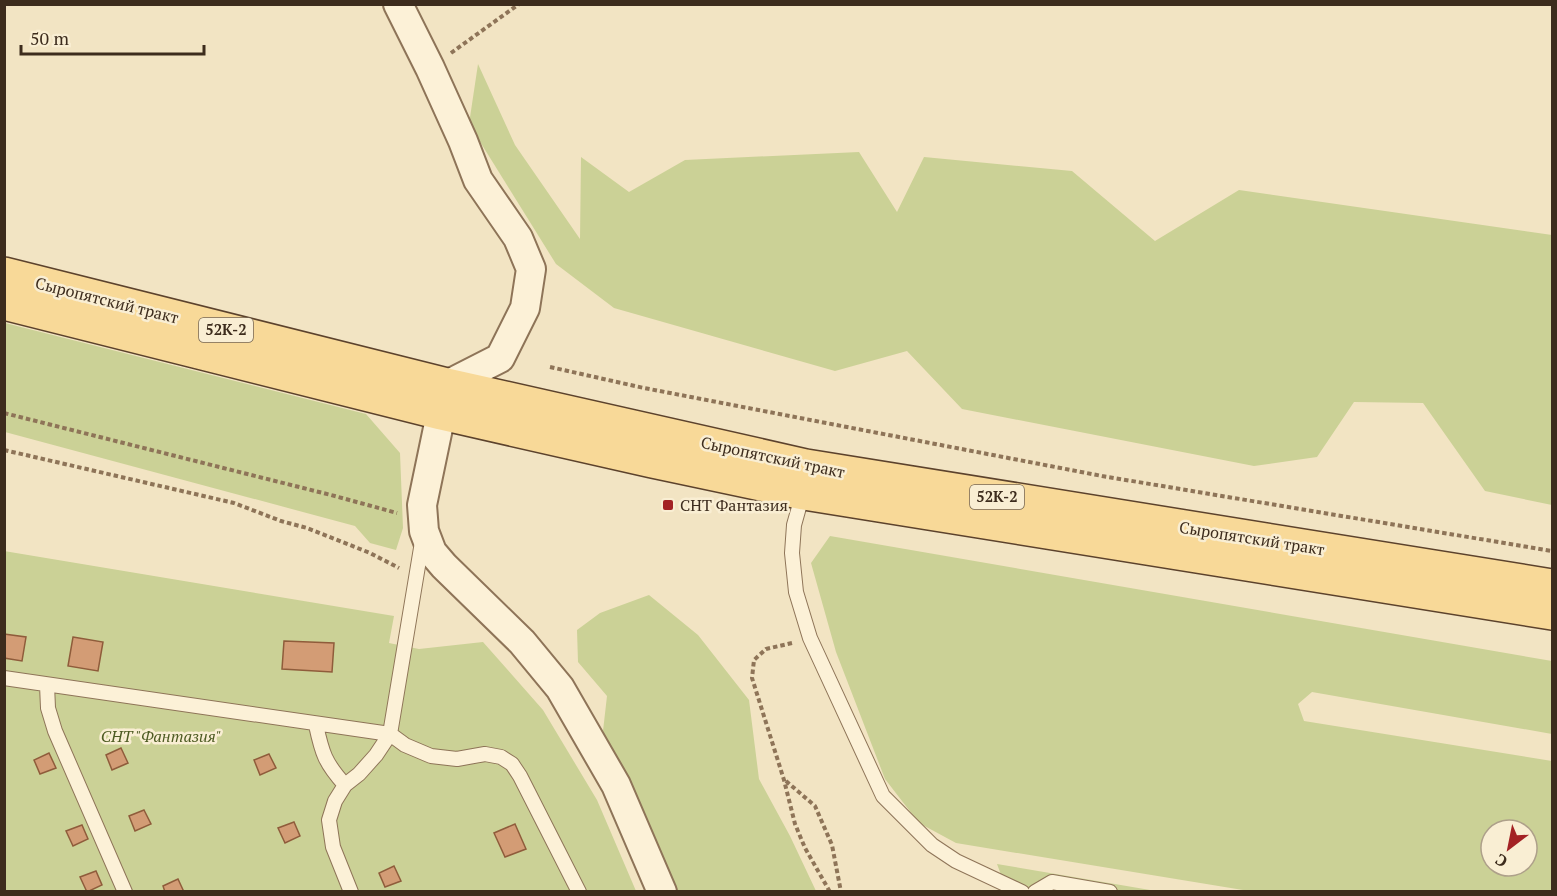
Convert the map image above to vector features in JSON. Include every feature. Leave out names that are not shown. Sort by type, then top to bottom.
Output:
[{"type":"main road","name":"Сыропятский тракт","points":[[4,274],[444,399],[652,461],[804,493],[1552,614]]},
{"type":"main road","name":"Сыропятский тракт","points":[[4,303],[444,399],[806,466],[1552,586]]},
{"type":"street","points":[[398,4],[430,68],[478,180],[518,238],[531,269],[525,308],[500,358],[444,399],[422,505],[424,526],[432,552],[522,642],[560,688],[616,785],[662,891]]},
{"type":"lane","points":[[804,493],[794,525],[792,553],[796,592],[810,638],[882,796],[932,845],[956,861],[1022,891]]},
{"type":"lane","points":[[351,891],[333,847],[329,820],[335,801],[345,785],[359,774],[376,755],[390,734],[424,526]]},
{"type":"lane","points":[[4,678],[390,734],[405,745],[431,756],[457,759],[484,754],[501,757],[512,764],[520,776],[579,891]]},
{"type":"lane","points":[[47,685],[48,708],[55,731],[125,891]]},
{"type":"lane","points":[[316,724],[321,748],[330,769],[345,785]]},
{"type":"lane","points":[[1035,891],[1052,882],[1110,891]]},
{"type":"path","points":[[430,68],[519,4]]},
{"type":"path","points":[[550,367],[655,390],[1102,477],[1552,551]]},
{"type":"path","points":[[4,413],[331,495],[424,526]]},
{"type":"path","points":[[4,450],[234,503],[281,521],[307,528],[370,554],[416,578]]},
{"type":"path","points":[[810,638],[766,649],[754,660],[752,678],[784,780],[795,824],[801,840],[830,891]]},
{"type":"path","points":[[784,780],[815,806],[832,845],[841,891]]},
{"type":"green space","points":[[478,64],[515,145],[580,239],[581,157],[629,192],[685,160],[859,152],[897,212],[924,157],[1072,171],[1155,241],[1239,190],[1552,235],[1552,505],[1485,491],[1423,403],[1354,402],[1317,457],[1254,466],[962,409],[907,351],[835,371],[614,308],[556,264],[469,124]]},
{"type":"green space","points":[[5,323],[366,414],[400,453],[403,528],[396,550],[370,543],[355,526],[5,432]]},
{"type":"green space","points":[[830,536],[1552,661],[1552,734],[1312,692],[1298,704],[1304,721],[1552,761],[1552,891],[1249,891],[956,843],[919,823],[885,779],[836,652],[811,563]]},
{"type":"green space","name":"СНТ \"Фантазия\"","points":[[4,551],[394,616],[389,643],[419,649],[483,642],[543,710],[597,800],[636,891],[5,891]]},
{"type":"green space","points":[[649,595],[698,635],[749,700],[759,779],[816,891],[674,891],[603,731],[607,696],[578,662],[577,630],[600,613]]},
{"type":"green space","points":[[997,864],[1156,891],[1007,891]]},
{"type":"building","points":[[4,634],[26,637],[22,661],[4,658]]},
{"type":"building","points":[[73,637],[103,642],[98,671],[68,666]]},
{"type":"building","points":[[284,641],[334,643],[332,672],[282,669]]},
{"type":"building","points":[[121,748],[128,763],[112,770],[106,755]]},
{"type":"building","points":[[49,753],[56,768],[40,774],[34,760]]},
{"type":"building","points":[[269,754],[276,768],[260,775],[254,760]]},
{"type":"building","points":[[144,810],[151,824],[135,831],[129,816]]},
{"type":"building","points":[[294,822],[300,836],[285,843],[278,828]]},
{"type":"building","points":[[515,824],[526,849],[505,857],[494,833]]},
{"type":"building","points":[[82,825],[88,839],[73,846],[66,831]]},
{"type":"building","points":[[394,866],[401,881],[385,887],[379,873]]},
{"type":"building","points":[[96,871],[102,885],[87,892],[80,877]]},
{"type":"building","points":[[178,879],[184,892],[165,892],[163,886]]},
{"type":"place","name":"СНТ Фантазия","points":[[668,505]]}]
